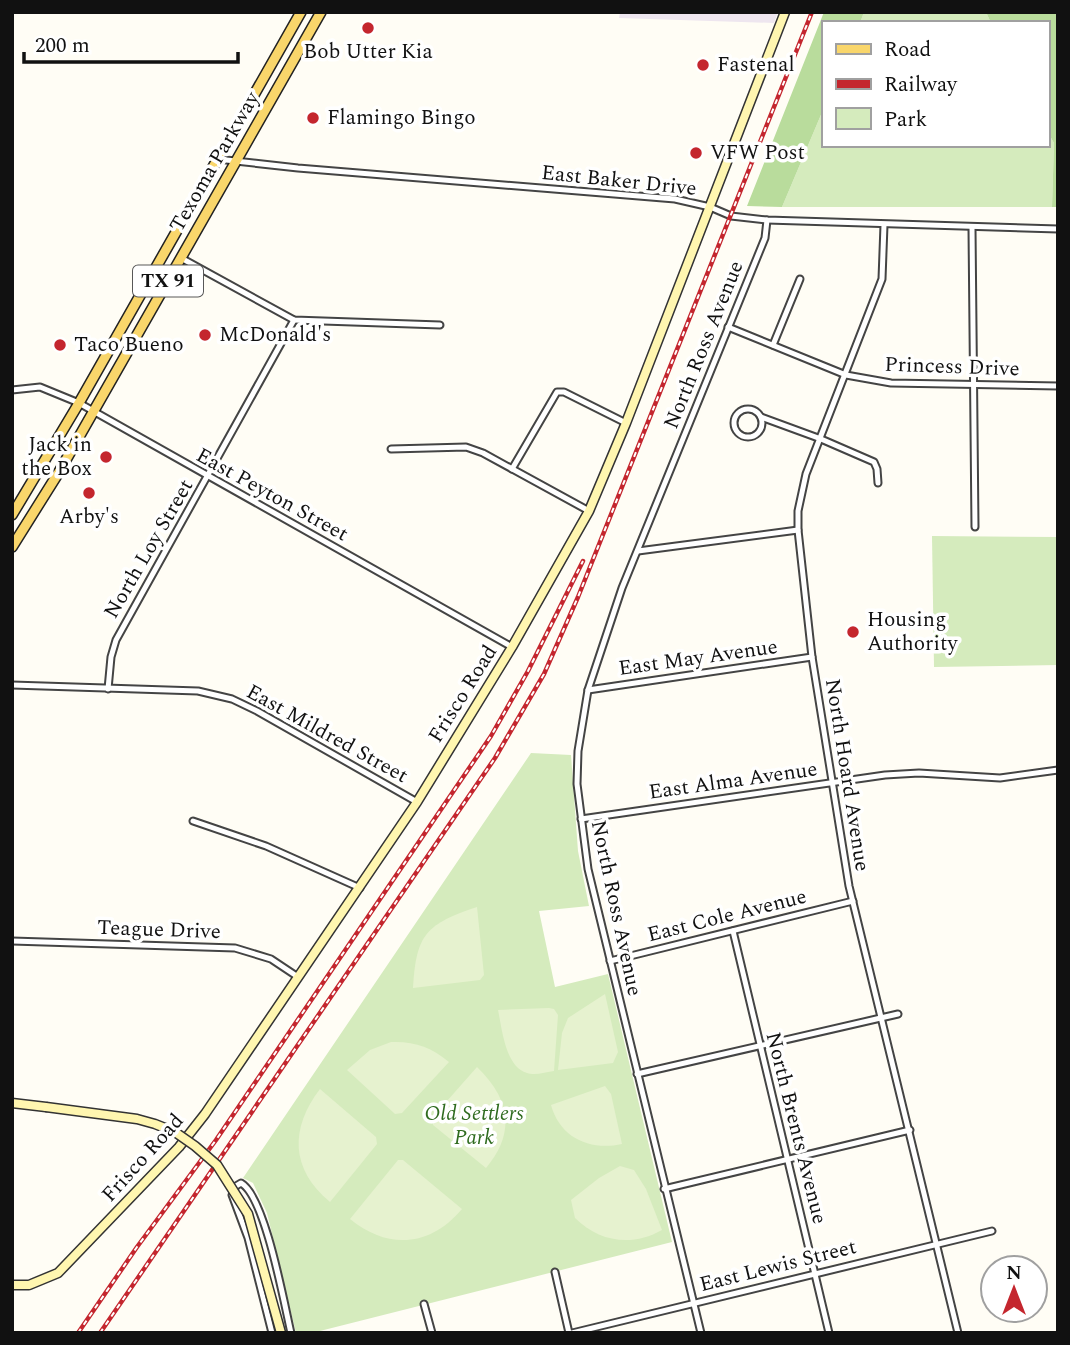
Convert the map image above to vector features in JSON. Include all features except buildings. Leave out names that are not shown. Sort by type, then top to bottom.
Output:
[{"type":"main road","name":"Texoma Parkway","points":[[12,515],[79,403],[301,12]]},
{"type":"main road","name":"Texoma Parkway","points":[[12,547],[93,412],[321,12]]},
{"type":"street","name":"Frisco Road","points":[[12,1285],[29,1284],[58,1273],[170,1157],[205,1114],[417,802],[512,647],[589,511],[626,423],[785,12]]},
{"type":"street","name":"East Baker Drive","points":[[217,159],[675,199],[710,207],[731,216],[767,220],[1058,229]]},
{"type":"street","name":"North Ross Avenue","points":[[701,1333],[588,869],[578,784],[578,751],[588,690],[622,588],[765,238],[767,220]]},
{"type":"street","name":"North Hoard Avenue","points":[[884,225],[882,279],[806,474],[798,511],[798,530],[812,657],[853,901],[958,1333]]},
{"type":"street","points":[[972,228],[975,527]]},
{"type":"street","points":[[181,258],[294,320],[440,325]]},
{"type":"street","points":[[773,345],[800,279]]},
{"type":"street","name":"North Loy Street","points":[[108,689],[111,657],[116,640],[294,320]]},
{"type":"street","name":"Princess Drive","points":[[728,327],[846,375],[891,383],[1058,386]]},
{"type":"street","name":"East Peyton Street","points":[[12,390],[40,387],[79,403],[512,647]]},
{"type":"street","points":[[512,469],[558,392],[564,392],[626,423]]},
{"type":"street","points":[[761,417],[762,426],[756,435],[742,436],[735,429],[733,420],[741,410],[755,410],[761,417],[874,462],[878,482]]},
{"type":"street","points":[[391,449],[466,447],[483,453],[589,511]]},
{"type":"street","points":[[638,551],[798,530]]},
{"type":"street","name":"East May Avenue","points":[[588,690],[812,657]]},
{"type":"street","name":"East Mildred Street","points":[[12,685],[198,691],[232,699],[417,802]]},
{"type":"street","name":"East Alma Avenue","points":[[581,819],[896,774],[1000,778],[1058,770]]},
{"type":"street","points":[[193,821],[265,846],[360,888]]},
{"type":"street","name":"East Cole Avenue","points":[[610,961],[853,901]]},
{"type":"street","name":"North Brents Avenue","points":[[733,931],[829,1333]]},
{"type":"street","name":"Teague Drive","points":[[12,941],[235,948],[271,959],[298,977]]},
{"type":"street","points":[[637,1074],[898,1014]]},
{"type":"street","points":[[12,1103],[137,1119],[175,1132],[195,1146],[216,1166],[248,1214],[281,1333]]},
{"type":"street","points":[[664,1189],[909,1130]]},
{"type":"street","points":[[272,1333],[248,1238],[232,1195],[236,1186],[241,1183],[246,1185],[260,1209],[291,1333]]},
{"type":"street","name":"East Lewis Street","points":[[571,1333],[992,1231]]},
{"type":"street","points":[[555,1272],[571,1333]]},
{"type":"street","points":[[424,1304],[432,1333]]},
{"type":"shaded area","points":[[620,12],[778,12],[774,23],[619,18]]},
{"type":"green space","points":[[824,12],[864,12],[861,21],[822,21],[822,112],[782,207],[747,206]]},
{"type":"green space","points":[[864,12],[986,12],[990,21],[861,21]]},
{"type":"green space","points":[[986,12],[1058,12],[1058,207],[1052,207],[1054,143],[1049,134],[1049,21],[990,21]]},
{"type":"green space","points":[[822,112],[822,147],[1049,147],[1049,134],[1054,143],[1052,207],[782,207]]},
{"type":"green space","points":[[932,536],[1058,537],[1058,665],[934,667]]},
{"type":"green space","name":"Old Settlers Park","points":[[531,753],[571,755],[578,851],[589,906],[539,911],[555,987],[608,974],[672,1242],[312,1333],[296,1333],[267,1213],[253,1183],[243,1178]]},
{"type":"green space","points":[[477,907],[484,975],[480,980],[413,988],[417,955],[427,933],[446,919]]},
{"type":"green space","points":[[605,994],[618,1052],[613,1063],[558,1070],[562,1033],[568,1018]]},
{"type":"green space","points":[[554,1009],[558,1015],[554,1071],[527,1073],[514,1063],[509,1055],[498,1010]]},
{"type":"green space","points":[[391,1042],[422,1046],[449,1062],[402,1113],[395,1114],[347,1070],[370,1050]]},
{"type":"green space","points":[[477,1067],[497,1091],[505,1116],[502,1142],[486,1168],[433,1125],[432,1118]]},
{"type":"green space","points":[[605,1086],[611,1094],[622,1144],[599,1146],[578,1140],[561,1126],[551,1105]]},
{"type":"green space","points":[[320,1089],[376,1137],[377,1144],[330,1202],[307,1176],[299,1148],[303,1118]]},
{"type":"green space","points":[[398,1160],[403,1160],[462,1209],[450,1222],[423,1237],[408,1240],[379,1236],[350,1219]]},
{"type":"green space","points":[[620,1166],[634,1170],[646,1189],[662,1230],[639,1239],[616,1239],[594,1232],[575,1218],[571,1200],[599,1178]]},
{"type":"railway","points":[[100,1333],[495,758],[544,674],[578,597],[812,12]]},
{"type":"railway","points":[[78,1333],[216,1140],[491,736],[528,671],[583,561]]},
{"type":"place","name":"Bob Utter Kia","points":[[368,28]]},
{"type":"place","name":"Fastenal","points":[[703,65]]},
{"type":"place","name":"Flamingo Bingo","points":[[313,118]]},
{"type":"place","name":"VFW Post","points":[[696,153]]},
{"type":"place","name":"McDonald's","points":[[205,335]]},
{"type":"place","name":"Taco Bueno","points":[[60,345]]},
{"type":"place","name":"Jack in the Box","points":[[106,457]]},
{"type":"place","name":"Arby's","points":[[89,493]]},
{"type":"place","name":"Housing Authority","points":[[853,632]]}]
